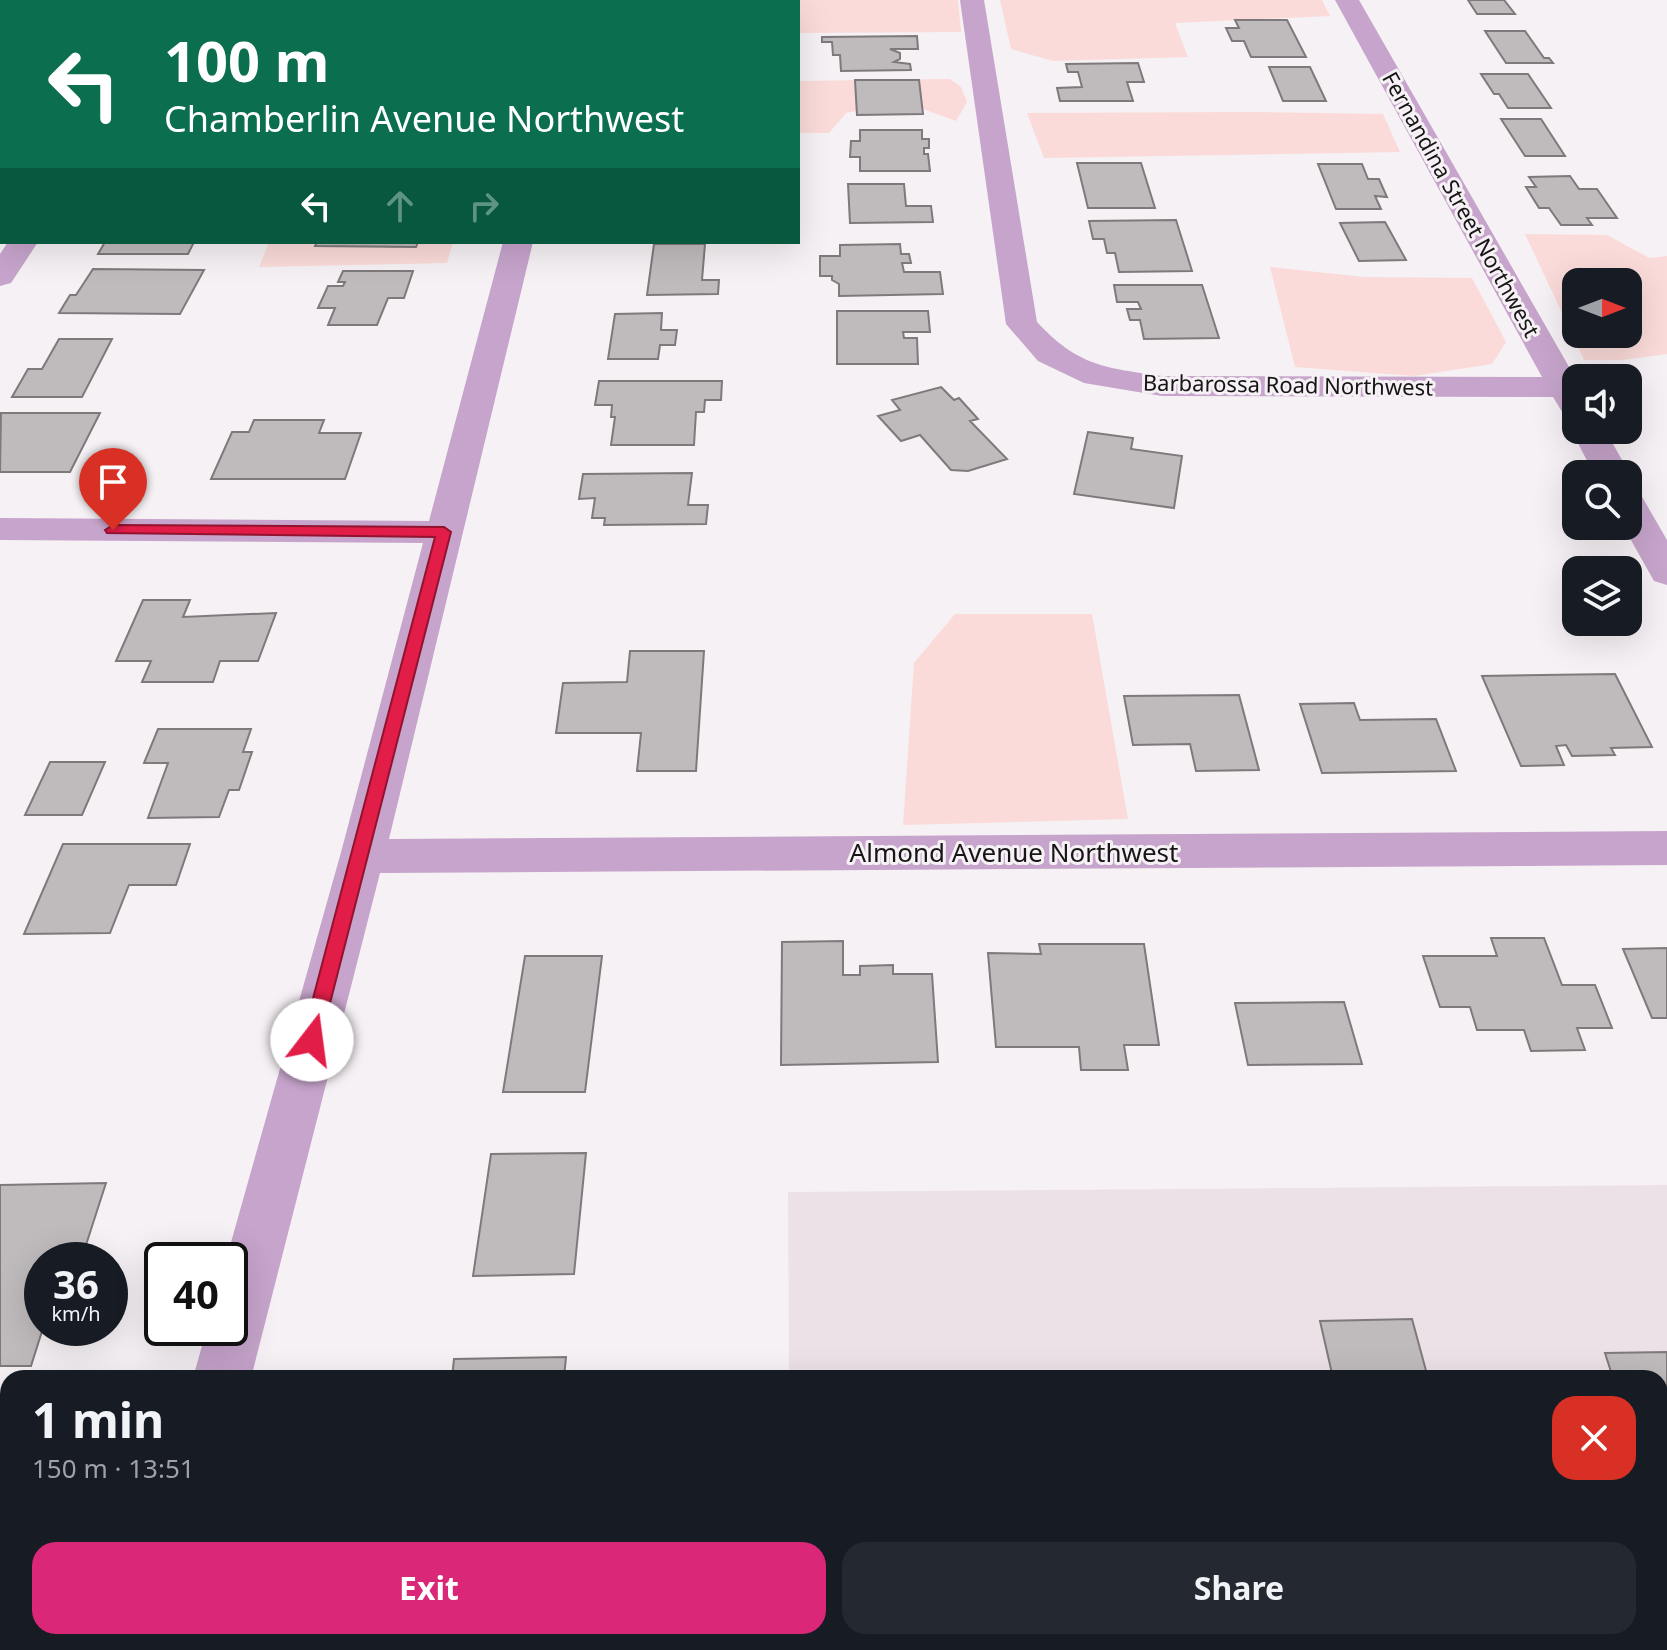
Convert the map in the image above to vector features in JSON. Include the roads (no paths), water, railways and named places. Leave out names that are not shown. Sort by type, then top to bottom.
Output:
[{"type":"street","name":"Barbarossa Road Northwest","points":[[972,0],[1022,324],[1049,354],[1096,376],[1162,386],[1562,398]]},
{"type":"street","name":"Fernandina Street Northwest","points":[[1347,0],[1562,384]]},
{"type":"street","points":[[0,277],[22,244]]},
{"type":"street","points":[[224,1370],[362,856],[517,244]]},
{"type":"street","points":[[1642,528],[1667,573]]},
{"type":"street","points":[[0,529],[444,532]]},
{"type":"street","name":"Almond Avenue Northwest","points":[[362,856],[1667,848]]}]
